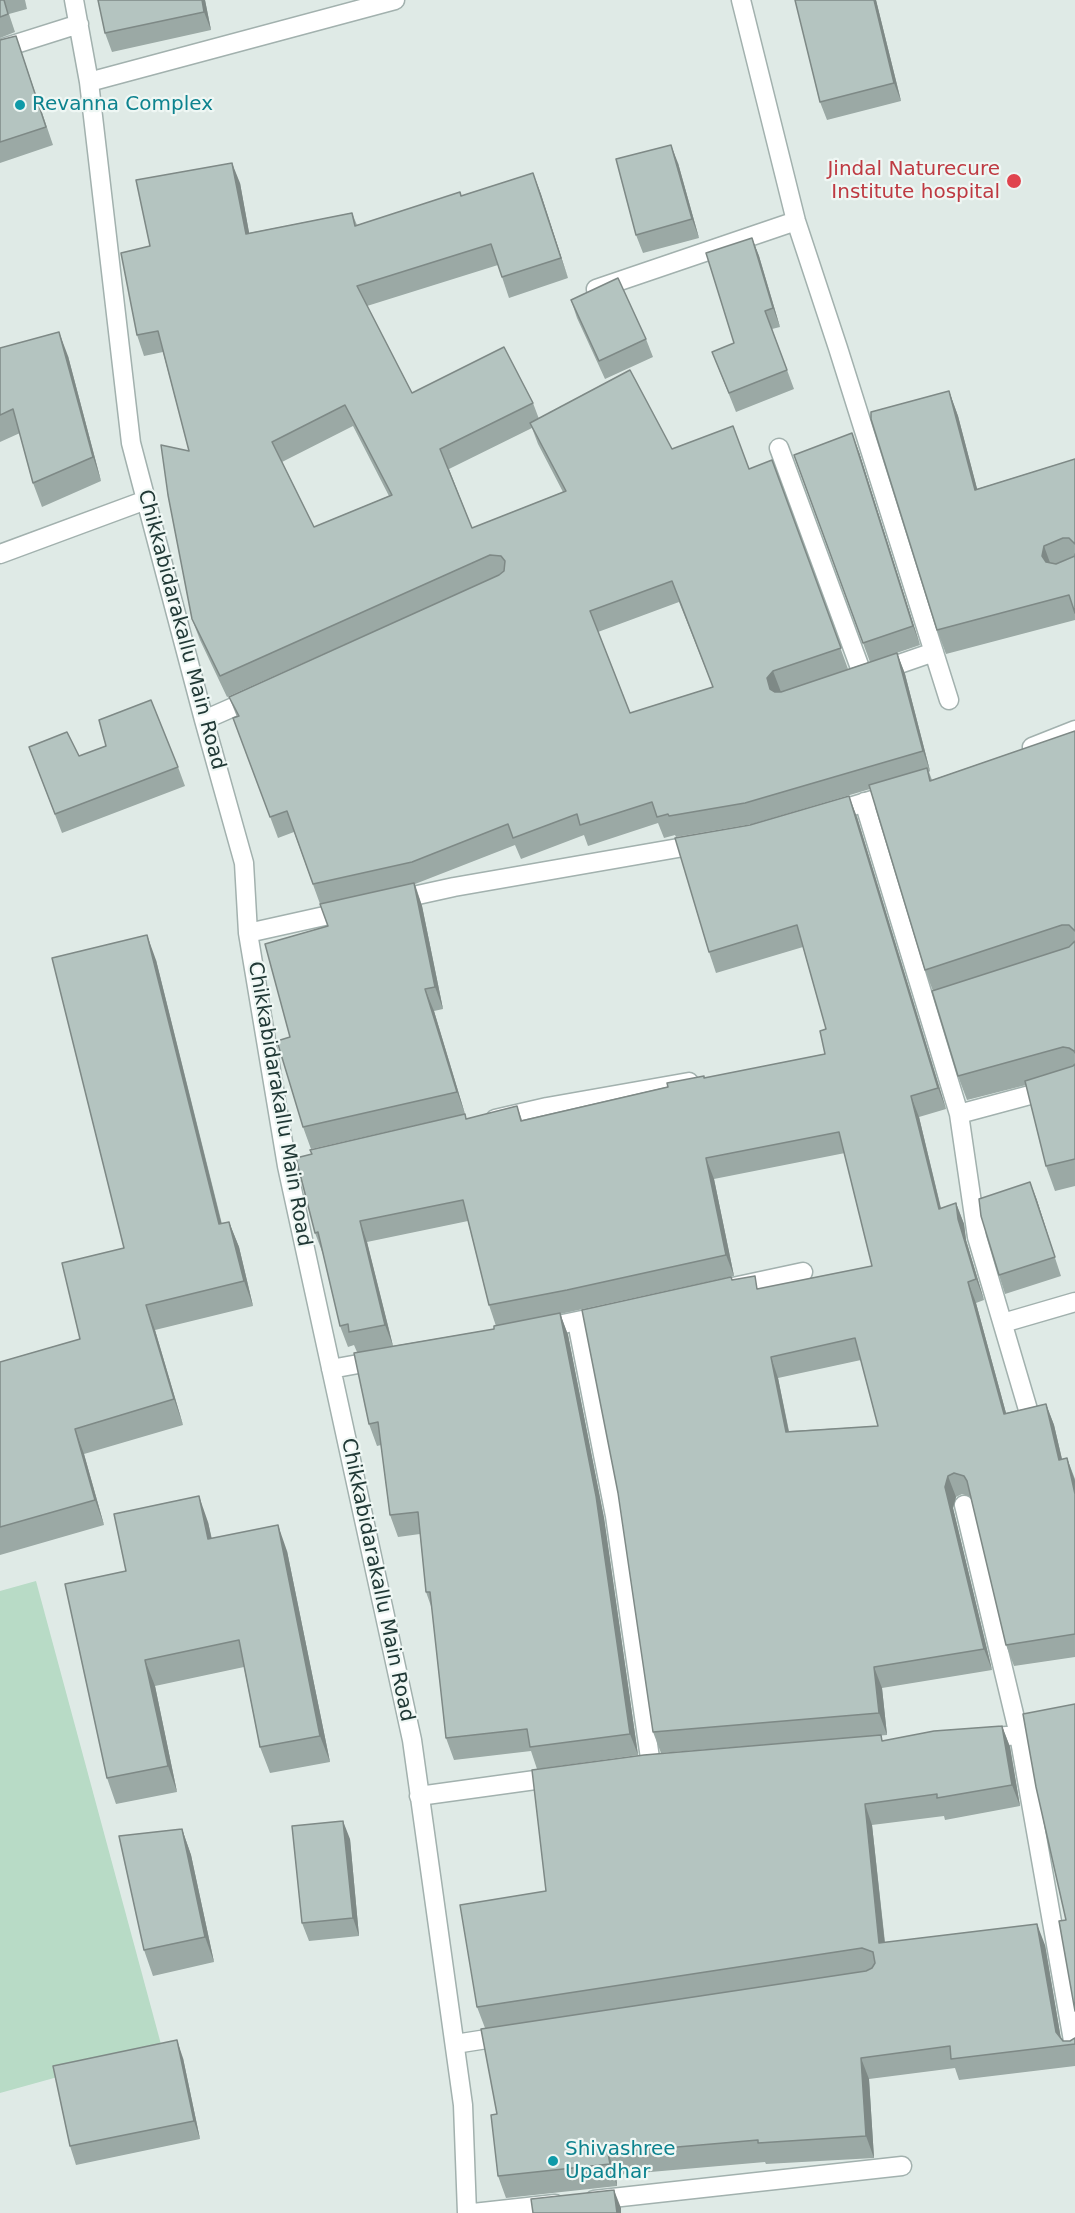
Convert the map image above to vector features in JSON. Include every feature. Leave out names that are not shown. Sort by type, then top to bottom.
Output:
[{"type":"street","name":"Chikkabidarakallu Main Road","points":[[74,0],[89,82],[131,443],[244,862],[248,933],[332,1369],[412,1740],[463,2105],[467,2213]]},
{"type":"street","points":[[89,82],[395,0]]},
{"type":"street","points":[[741,0],[796,221],[949,700]]},
{"type":"street","points":[[0,49],[79,24]]},
{"type":"street","points":[[592,291],[796,221]]},
{"type":"street","points":[[779,448],[857,678],[934,652]]},
{"type":"street","points":[[0,554],[146,500]]},
{"type":"street","points":[[204,720],[268,692]]},
{"type":"street","points":[[1011,755],[1075,730]]},
{"type":"street","points":[[810,819],[916,787]]},
{"type":"street","points":[[864,802],[933,1007],[959,1114],[976,1238],[1029,1413]]},
{"type":"street","points":[[248,933],[454,887],[721,841]]},
{"type":"street","points":[[479,1122],[547,1107],[710,1078]]},
{"type":"street","points":[[959,1114],[1075,1083]]},
{"type":"street","points":[[713,1292],[803,1272]]},
{"type":"street","points":[[1003,1323],[1075,1302]]},
{"type":"street","points":[[519,1333],[622,1312]]},
{"type":"street","points":[[577,1322],[615,1515],[651,1765]]},
{"type":"street","points":[[332,1369],[402,1356]]},
{"type":"street","points":[[964,1505],[1019,1735],[1075,2052]]},
{"type":"street","points":[[960,1740],[1019,1735]]},
{"type":"street","points":[[419,1796],[570,1776]]},
{"type":"street","points":[[455,2044],[524,2034]]},
{"type":"street","points":[[473,2213],[902,2166]]},
{"type":"green space","points":[[36,1581],[162,2048],[0,2093],[0,1591]]},
{"type":"building","points":[[0,0],[4,0],[8,14],[0,17]]},
{"type":"building","points":[[98,0],[202,0],[204,12],[105,33]]},
{"type":"building","points":[[795,0],[874,0],[894,83],[820,102]]},
{"type":"building","name":"Revanna Complex","points":[[16,36],[46,127],[0,142],[0,40]]},
{"type":"building","points":[[671,145],[692,219],[636,235],[616,159]]},
{"type":"building","points":[[232,163],[246,234],[352,213],[355,226],[460,192],[461,196],[533,173],[561,258],[502,277],[491,244],[357,286],[412,393],[504,347],[533,403],[440,449],[472,528],[566,491],[530,423],[630,370],[672,449],[733,426],[749,469],[772,460],[841,648],[773,671],[767,678],[770,689],[781,692],[897,653],[923,751],[745,803],[657,817],[652,802],[580,825],[577,814],[513,838],[508,824],[412,862],[313,884],[287,811],[270,817],[233,718],[239,716],[229,697],[499,575],[504,571],[505,561],[501,556],[490,555],[220,676],[192,619],[168,495],[161,445],[189,451],[158,331],[137,335],[121,253],[150,246],[136,180]],"holes":[[[345,405],[392,495],[314,527],[272,442]],[[672,581],[713,687],[630,713],[590,611]]]},
{"type":"building","points":[[752,238],[773,308],[765,311],[787,370],[729,393],[712,352],[734,343],[706,253]]},
{"type":"building","points":[[618,278],[646,339],[599,361],[571,300]]},
{"type":"building","points":[[59,332],[93,457],[33,483],[13,409],[0,415],[0,348]]},
{"type":"building","points":[[949,391],[975,490],[1075,459],[1075,544],[1069,538],[1063,538],[1044,546],[1042,556],[1046,562],[1056,564],[1075,556],[1075,613],[1069,595],[937,630],[871,419],[871,412]]},
{"type":"building","points":[[852,433],[913,626],[863,643],[794,455]]},
{"type":"building","points":[[151,700],[178,767],[55,814],[29,747],[67,732],[79,756],[106,746],[99,720]]},
{"type":"building","points":[[1075,731],[1075,931],[1069,925],[1062,925],[925,970],[869,785],[927,768],[930,781]]},
{"type":"building","points":[[849,796],[938,1088],[911,1096],[939,1209],[956,1203],[958,1219],[976,1279],[968,1282],[1004,1414],[1046,1404],[1059,1460],[1067,1458],[1075,1494],[1075,1634],[1006,1645],[967,1481],[964,1476],[954,1473],[948,1476],[945,1487],[984,1649],[874,1667],[879,1713],[653,1732],[618,1493],[582,1310],[731,1277],[732,1280],[755,1276],[757,1289],[872,1266],[839,1132],[706,1158],[726,1255],[489,1305],[463,1200],[360,1221],[385,1325],[349,1332],[348,1324],[340,1326],[318,1232],[315,1233],[296,1158],[312,1154],[310,1150],[465,1114],[466,1119],[517,1106],[521,1121],[668,1087],[667,1083],[825,1054],[820,1031],[826,1029],[797,925],[709,952],[675,838],[750,825]],"holes":[[[855,1338],[878,1426],[786,1432],[771,1357]]]},
{"type":"building","points":[[414,883],[435,987],[425,989],[457,1092],[303,1127],[277,1041],[290,1037],[265,944],[328,926],[320,904]]},
{"type":"building","points":[[147,935],[219,1224],[229,1222],[244,1281],[146,1305],[174,1399],[75,1429],[95,1500],[0,1527],[0,1362],[80,1339],[62,1263],[124,1248],[52,958]]},
{"type":"building","points":[[1075,941],[1075,1053],[1063,1047],[958,1076],[932,991],[1069,947]]},
{"type":"building","points":[[1075,1064],[1075,1159],[1046,1166],[1025,1081]]},
{"type":"building","points":[[1030,1182],[1055,1257],[999,1275],[981,1216],[979,1199]]},
{"type":"building","points":[[560,1313],[596,1496],[630,1734],[530,1747],[527,1729],[446,1738],[430,1592],[426,1592],[418,1512],[390,1515],[378,1422],[369,1424],[354,1353],[494,1329],[494,1326]]},
{"type":"building","points":[[199,1496],[208,1539],[278,1525],[320,1736],[260,1747],[239,1640],[145,1660],[168,1766],[107,1778],[65,1584],[126,1571],[114,1514]]},
{"type":"building","points":[[1075,1704],[1075,2011],[1059,1921],[1066,1920],[1036,1787],[1023,1714]]},
{"type":"building","points":[[1002,1726],[1012,1785],[937,1798],[937,1794],[865,1804],[879,1943],[1037,1924],[1056,2032],[1063,2041],[1075,2038],[1075,2044],[951,2059],[950,2046],[861,2058],[866,2136],[758,2143],[758,2140],[608,2153],[610,2164],[498,2176],[491,2115],[497,2114],[481,2029],[866,1971],[875,1963],[873,1952],[862,1948],[477,2007],[460,1905],[546,1891],[532,1770],[644,1755],[881,1735],[882,1741],[934,1731]]},
{"type":"building","points":[[343,1821],[353,1918],[302,1923],[292,1826]]},
{"type":"building","points":[[182,1829],[205,1937],[144,1950],[119,1836]]},
{"type":"building","points":[[177,2040],[194,2121],[70,2146],[53,2066]]},
{"type":"building","points":[[614,2190],[617,2213],[533,2213],[531,2199]]},
{"type":"place","name":"Revanna Complex","points":[[20,105]]},
{"type":"place","name":"Jindal Naturecure Institute hospital","points":[[1014,181]]},
{"type":"place","name":"Shivashree Upadhar","points":[[553,2161]]}]
